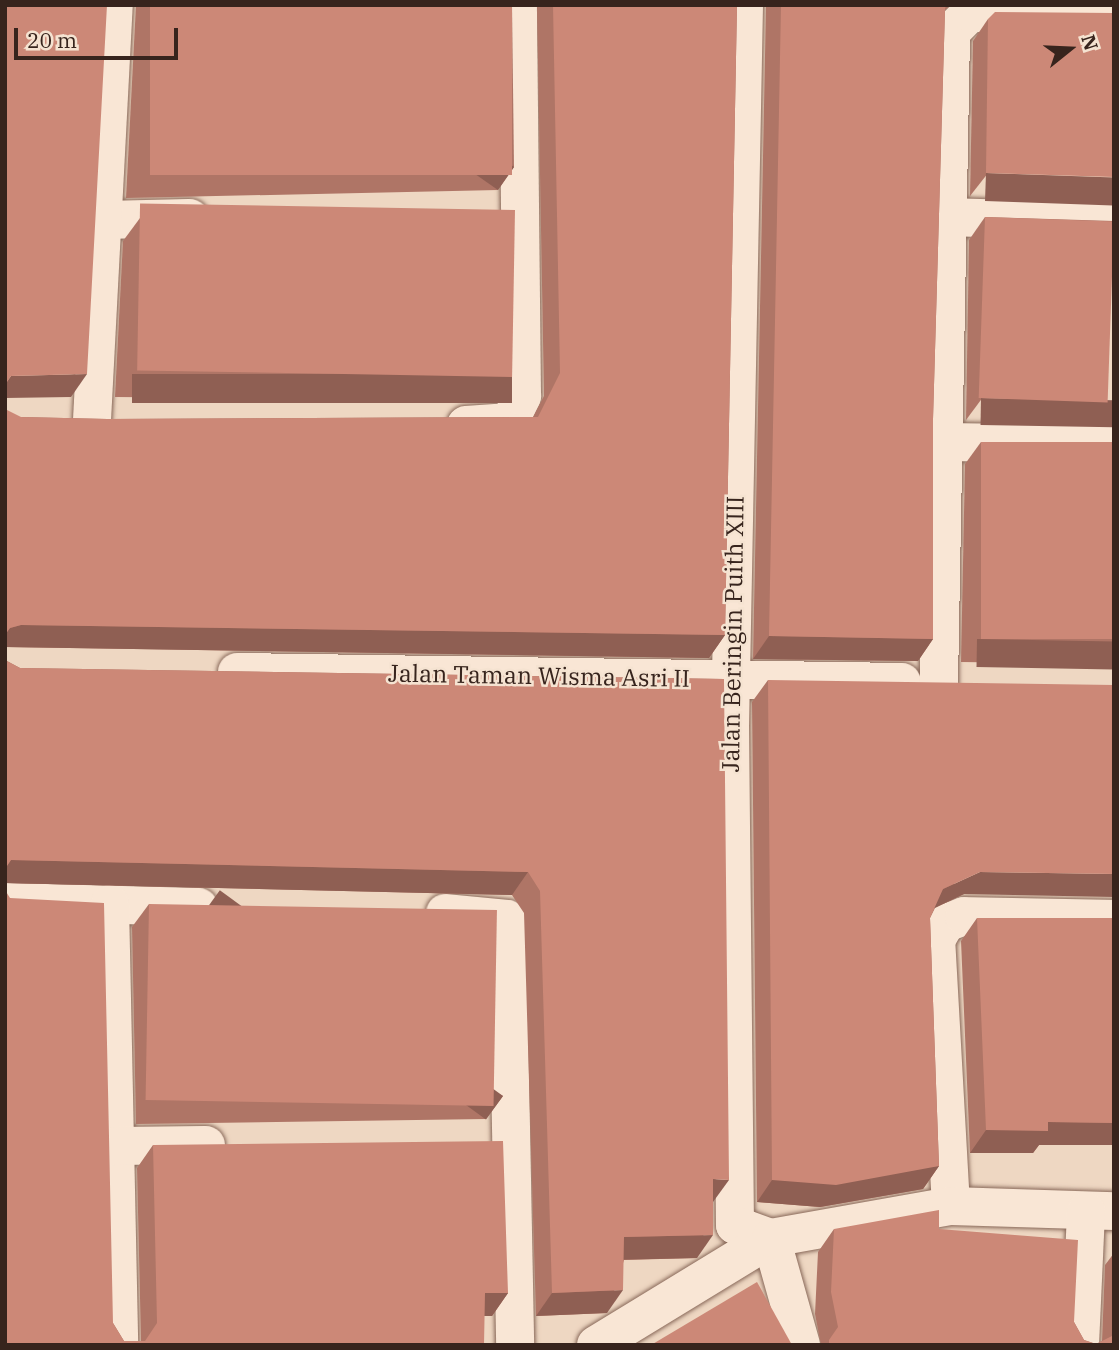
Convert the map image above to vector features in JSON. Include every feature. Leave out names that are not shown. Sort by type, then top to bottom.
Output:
[{"type":"street","points":[[114,5],[102,220],[73,420],[133,421]]},
{"type":"street","points":[[433,424],[502,425],[521,406],[518,5]]},
{"type":"street","name":"Jalan Beringin Puith XIII","points":[[744,5],[732,679],[735,1225],[771,1238]]},
{"type":"street","points":[[939,683],[939,442],[948,217],[951,32],[964,14],[1114,14]]},
{"type":"street","points":[[476,212],[518,211]]},
{"type":"street","points":[[948,217],[1114,222]]},
{"type":"street","points":[[102,220],[227,218]]},
{"type":"street","points":[[939,442],[1114,444]]},
{"type":"street","name":"Jalan Taman Wisma Asri II","points":[[201,671],[979,684]]},
{"type":"street","points":[[5,902],[232,908]]},
{"type":"street","points":[[110,904],[119,1345]]},
{"type":"street","points":[[408,912],[507,919],[515,1345]]},
{"type":"street","points":[[951,1206],[936,940],[946,923],[964,916],[1114,919]]},
{"type":"street","points":[[472,1141],[513,1141]]},
{"type":"street","points":[[115,1146],[239,1144]]},
{"type":"street","points":[[596,1345],[771,1238],[951,1206],[1100,1211],[1080,1345]]},
{"type":"street","points":[[771,1238],[801,1345]]},
{"type":"building","points":[[5,5],[107,5],[87,374],[11,376],[5,385]]},
{"type":"building","points":[[150,5],[512,5],[512,175],[150,175]]},
{"type":"building","points":[[553,5],[737,5],[725,635],[21,625],[10,628],[5,635],[5,409],[21,417],[107,419],[538,417],[560,373]]},
{"type":"building","points":[[781,5],[946,5],[933,419],[933,639],[769,636]]},
{"type":"building","points":[[995,12],[1114,13],[1114,177],[986,173],[988,19]]},
{"type":"building","points":[[140,203],[515,210],[512,377],[137,370]]},
{"type":"building","points":[[985,217],[1114,222],[1108,402],[979,398]]},
{"type":"building","points":[[981,442],[1114,442],[1114,639],[981,639]]},
{"type":"building","points":[[5,660],[20,668],[724,679],[729,1180],[713,1179],[713,1235],[624,1237],[623,1290],[552,1293],[540,891],[528,872],[11,860],[5,869]]},
{"type":"building","points":[[768,680],[1114,685],[1114,874],[980,872],[943,889],[930,918],[939,1166],[836,1185],[772,1180]]},
{"type":"building","points":[[5,890],[10,898],[104,903],[113,1323],[124,1341],[145,1341],[157,1323],[153,1145],[503,1141],[508,1293],[485,1293],[484,1345],[5,1345]]},
{"type":"building","points":[[149,904],[497,910],[494,1106],[146,1100]]},
{"type":"building","points":[[977,918],[1114,918],[1114,1123],[1048,1122],[1048,1131],[986,1130]]},
{"type":"building","points":[[939,1210],[939,1229],[1078,1240],[1074,1322],[1084,1340],[1096,1344],[1114,1335],[1114,1345],[829,1345],[829,1340],[838,1327],[831,1292],[834,1229]]},
{"type":"building","points":[[757,1282],[792,1345],[651,1345]]}]
